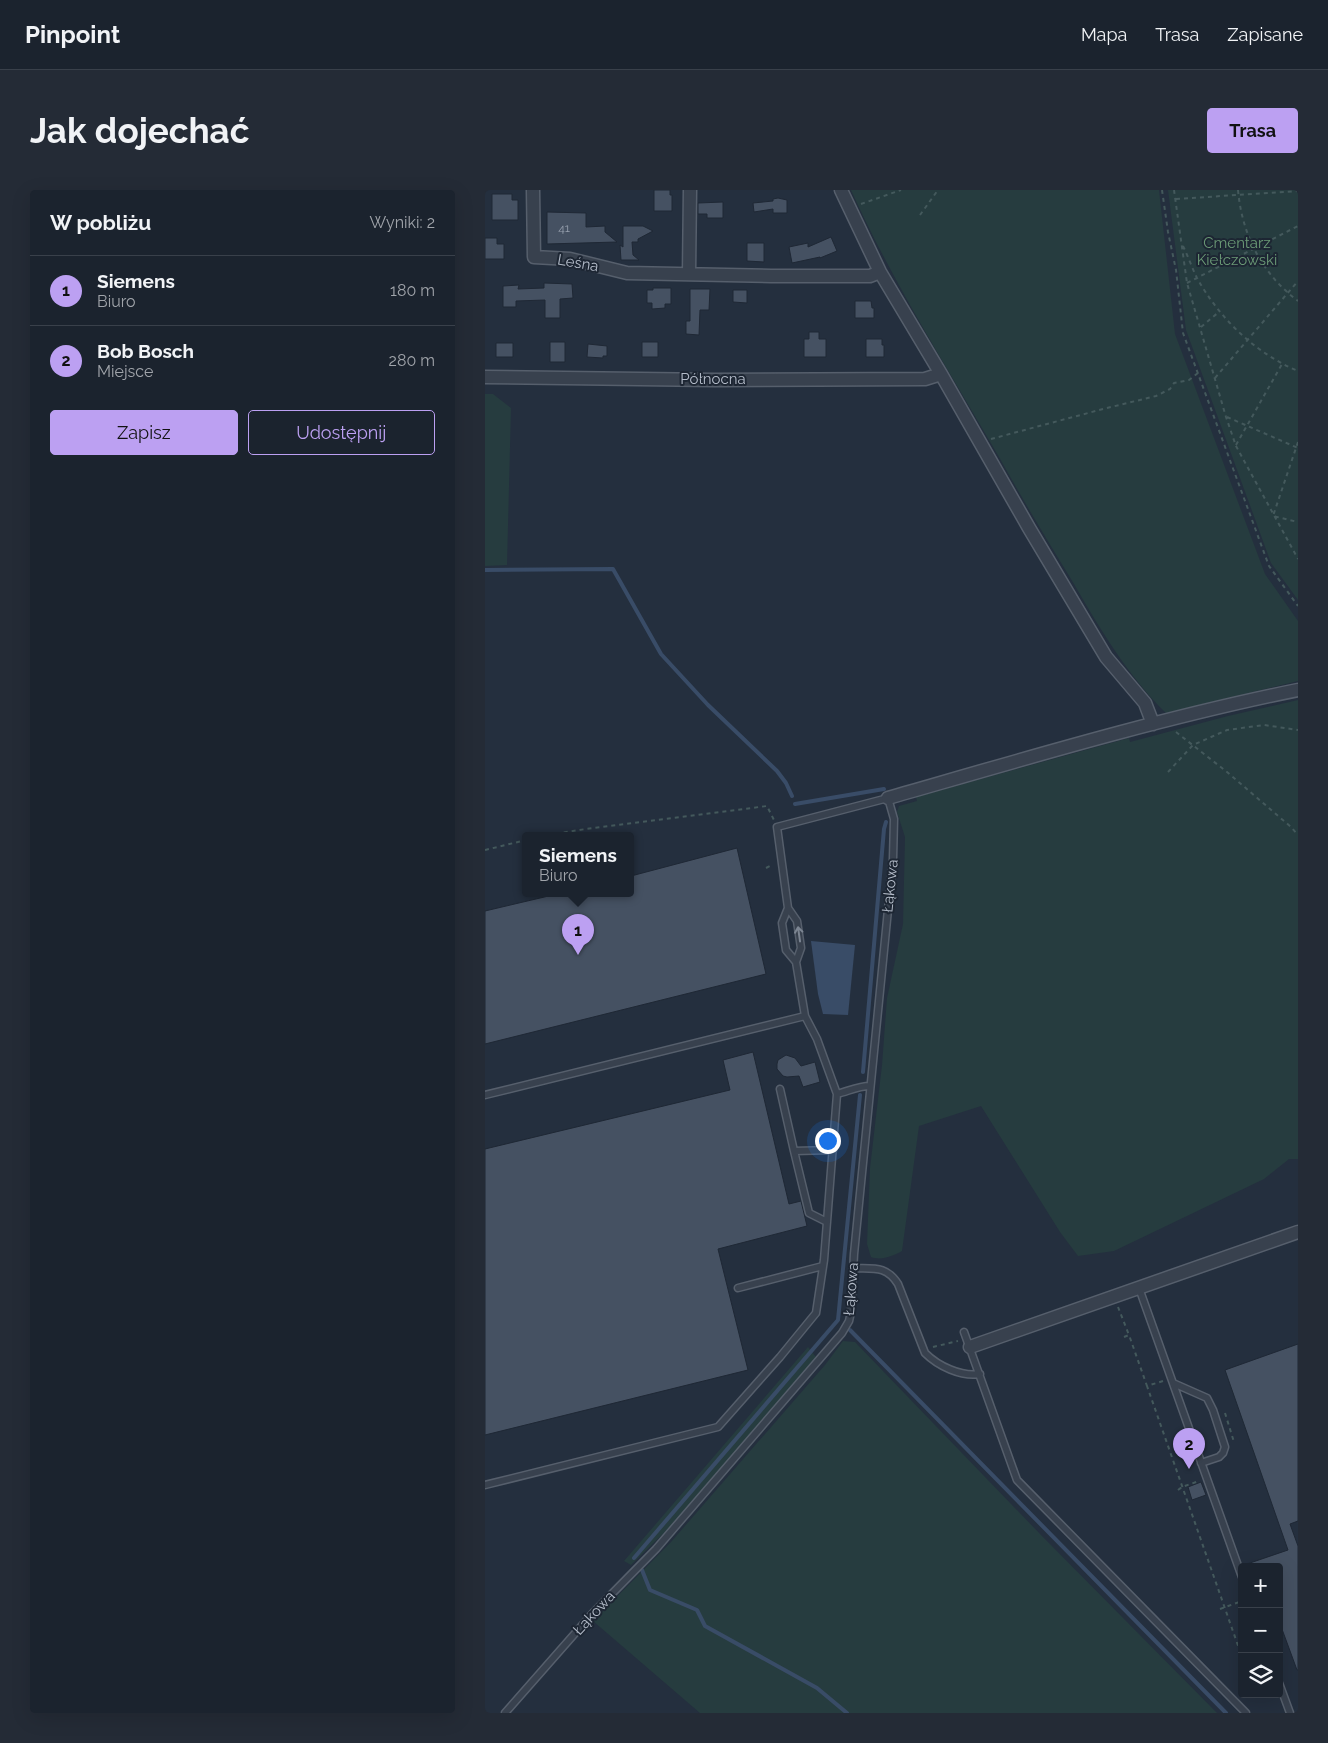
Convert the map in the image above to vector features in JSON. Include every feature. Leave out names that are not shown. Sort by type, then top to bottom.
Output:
[{"type":"street","name":"Leśna","points":[[533,190],[534,257],[570,259],[627,273],[870,276],[880,272]]},
{"type":"street","points":[[689,274],[690,190]]},
{"type":"street","points":[[841,190],[880,272],[1105,657],[1145,703],[1153,724]]},
{"type":"street","name":"Północna","points":[[485,377],[715,380],[925,379],[941,374]]},
{"type":"street","points":[[888,798],[1153,724],[1231,704],[1298,690]]},
{"type":"street","points":[[969,1343],[1111,1298],[1298,1232]]},
{"type":"lane","points":[[796,962],[786,950],[782,923],[787,908],[777,827],[888,798]]},
{"type":"lane","name":"Łąkowa","points":[[505,1713],[592,1614],[656,1549],[842,1333],[849,1320],[893,859],[894,819],[888,798]]},
{"type":"lane","points":[[485,1485],[717,1427],[780,1357],[816,1313],[823,1266],[837,1094],[817,1039],[805,1016],[796,962],[801,948],[797,921],[787,908]]},
{"type":"lane","points":[[485,1095],[805,1016]]},
{"type":"lane","points":[[837,1094],[848,1092],[860,1086],[870,1086]]},
{"type":"lane","points":[[780,1089],[809,1213],[827,1222]]},
{"type":"lane","points":[[794,1151],[833,1150]]},
{"type":"lane","points":[[738,1288],[823,1266]]},
{"type":"lane","points":[[853,1268],[882,1269],[892,1274],[898,1284],[925,1352],[931,1359],[963,1374],[980,1374]]},
{"type":"lane","points":[[1139,1288],[1238,1566]]},
{"type":"lane","points":[[964,1332],[1017,1480],[1246,1713]]},
{"type":"lane","points":[[1173,1383],[1207,1398],[1213,1410],[1225,1447],[1219,1457],[1201,1463]]},
{"type":"lane","points":[[1283,1694],[1290,1713]]},
{"type":"path","points":[[850,208],[901,190]]},
{"type":"path","points":[[920,215],[938,190]]},
{"type":"path","points":[[1162,190],[1183,333],[1269,566],[1298,606]]},
{"type":"path","points":[[1174,190],[1187,283],[1226,417],[1236,446],[1298,559]]},
{"type":"path","points":[[1238,190],[1241,216],[1254,249],[1273,278],[1298,301]]},
{"type":"path","points":[[1175,199],[1298,191]]},
{"type":"path","points":[[1187,283],[1298,226]]},
{"type":"path","points":[[1181,242],[1197,278],[1220,311],[1247,341],[1298,372]]},
{"type":"path","points":[[1215,379],[1298,281]]},
{"type":"path","points":[[1200,328],[1220,311]]},
{"type":"path","points":[[1236,446],[1282,364]]},
{"type":"path","points":[[980,443],[999,436],[1156,396],[1170,389],[1174,384],[1189,380],[1198,373]]},
{"type":"path","points":[[1226,417],[1297,448]]},
{"type":"path","points":[[1273,516],[1298,442]]},
{"type":"path","points":[[1273,516],[1298,522]]},
{"type":"path","points":[[1169,772],[1193,745],[1227,730],[1264,725],[1298,730]]},
{"type":"path","points":[[1181,736],[1291,827],[1298,835]]},
{"type":"path","points":[[565,832],[767,806],[777,827]]},
{"type":"path","points":[[485,850],[522,841]]},
{"type":"path","points":[[1111,1298],[1113,1305],[1116,1304],[1129,1335],[1240,1653]]},
{"type":"path","points":[[1124,1337],[1129,1335]]},
{"type":"path","points":[[925,1352],[930,1348],[960,1340],[969,1343]]},
{"type":"path","points":[[1135,1368],[1140,1367]]},
{"type":"path","points":[[1147,1386],[1163,1381]]},
{"type":"path","points":[[1147,1400],[1151,1398]]},
{"type":"path","points":[[1157,1430],[1161,1428]]},
{"type":"path","points":[[1167,1459],[1172,1458]]},
{"type":"path","points":[[1178,1490],[1199,1481],[1197,1476]]},
{"type":"path","points":[[1188,1519],[1193,1518]]},
{"type":"path","points":[[1199,1551],[1203,1549]]},
{"type":"path","points":[[1209,1581],[1214,1580]]},
{"type":"path","points":[[1220,1609],[1238,1603]]},
{"type":"path","points":[[1231,1641],[1235,1639]]},
{"type":"green space","points":[[851,190],[1159,190],[1175,334],[1265,574],[1298,621],[1298,681],[1166,713],[1152,699],[1127,668],[1105,635],[1036,521],[903,292],[867,225]]},
{"type":"green space","name":"Cmentarz Kiełczowski","points":[[1168,190],[1298,190],[1298,600],[1271,563],[1186,330]]},
{"type":"green space","points":[[485,394],[493,394],[511,408],[507,565],[485,566]]},
{"type":"green space","points":[[1298,700],[1298,1159],[1289,1159],[1264,1179],[1114,1251],[1078,1256],[1060,1232],[981,1106],[919,1126],[902,1251],[883,1258],[871,1257],[867,1244],[870,1168],[882,1065],[887,998],[903,924],[905,837],[897,812],[899,806],[917,801],[916,797],[1129,738],[1130,742]]},
{"type":"green space","points":[[843,1341],[855,1342],[1041,1535],[1217,1713],[700,1713],[593,1621],[671,1542],[825,1365]]},
{"type":"green space","points":[[808,1347],[816,1357],[672,1525],[631,1565],[624,1561]]},
{"type":"water","points":[[811,941],[855,945],[848,1015],[823,1014],[818,994]]},
{"type":"building","points":[[654,190],[670,190],[670,195],[672,195],[672,211],[654,211]]},
{"type":"building","points":[[492,194],[512,194],[512,200],[518,200],[518,220],[492,220]]},
{"type":"building","points":[[773,199],[787,200],[787,213],[773,213],[773,209],[754,212],[753,203],[773,201]]},
{"type":"building","points":[[723,202],[723,218],[707,218],[707,214],[698,214],[698,203]]},
{"type":"building","points":[[547,212],[586,213],[586,227],[605,226],[605,232],[617,242],[547,244]]},
{"type":"building","points":[[623,226],[643,226],[653,231],[638,239],[638,242],[632,242],[633,255],[639,260],[621,260],[620,245],[623,247]]},
{"type":"building","points":[[831,237],[837,251],[820,258],[792,263],[789,247],[808,243],[808,247]]},
{"type":"building","points":[[485,238],[497,238],[497,244],[504,244],[504,259],[485,259]]},
{"type":"building","points":[[747,243],[764,243],[764,262],[747,261]]},
{"type":"building","points":[[544,283],[572,284],[573,298],[560,299],[560,318],[545,318],[545,300],[516,301],[516,307],[503,307],[503,286],[519,285],[518,289],[544,288]]},
{"type":"building","points":[[653,288],[671,288],[671,304],[665,304],[665,308],[652,309],[652,303],[647,303],[647,290],[653,290]]},
{"type":"building","points":[[690,289],[710,289],[709,310],[700,310],[699,335],[686,334],[686,321],[690,321]]},
{"type":"building","points":[[733,290],[747,290],[747,303],[733,302]]},
{"type":"building","points":[[855,301],[871,301],[872,308],[874,308],[874,318],[855,318]]},
{"type":"building","points":[[809,332],[819,332],[819,339],[826,339],[826,357],[804,357],[804,339],[809,339]]},
{"type":"building","points":[[866,339],[882,339],[884,357],[866,357]]},
{"type":"building","points":[[550,342],[565,342],[565,362],[550,362]]},
{"type":"building","points":[[642,342],[658,342],[658,357],[642,357]]},
{"type":"building","points":[[496,343],[513,343],[513,357],[496,357]]},
{"type":"building","points":[[588,344],[607,346],[607,356],[603,356],[603,358],[587,357]]},
{"type":"building","points":[[737,848],[766,974],[485,1044],[485,911],[544,897],[634,897],[634,875]]},
{"type":"building","points":[[753,1052],[789,1204],[801,1201],[807,1226],[718,1249],[748,1370],[485,1435],[485,1149],[730,1090],[723,1060]]},
{"type":"building","points":[[786,1055],[795,1058],[801,1066],[815,1062],[820,1082],[803,1087],[799,1076],[783,1076],[777,1069],[777,1064],[778,1060]]},
{"type":"building","points":[[1298,1344],[1298,1521],[1290,1524],[1298,1546],[1298,1670],[1283,1632],[1283,1563],[1250,1563],[1288,1550],[1225,1370]]},
{"type":"building","points":[[1201,1482],[1206,1495],[1192,1500],[1188,1487]]},
{"type":"waterway","points":[[485,570],[613,569],[661,654],[708,705],[777,771],[786,783],[792,796]]},
{"type":"waterway","points":[[795,804],[884,789]]},
{"type":"waterway","points":[[863,1072],[886,822]]},
{"type":"waterway","points":[[634,1558],[838,1320],[860,1095]]},
{"type":"waterway","points":[[850,1330],[1226,1713]]},
{"type":"waterway","points":[[642,1570],[650,1590],[697,1610],[705,1626],[817,1688],[847,1713]]},
{"type":"place","name":"Siemens","points":[[578,955]]},
{"type":"place","name":"Bob Bosch","points":[[1189,1469]]}]
